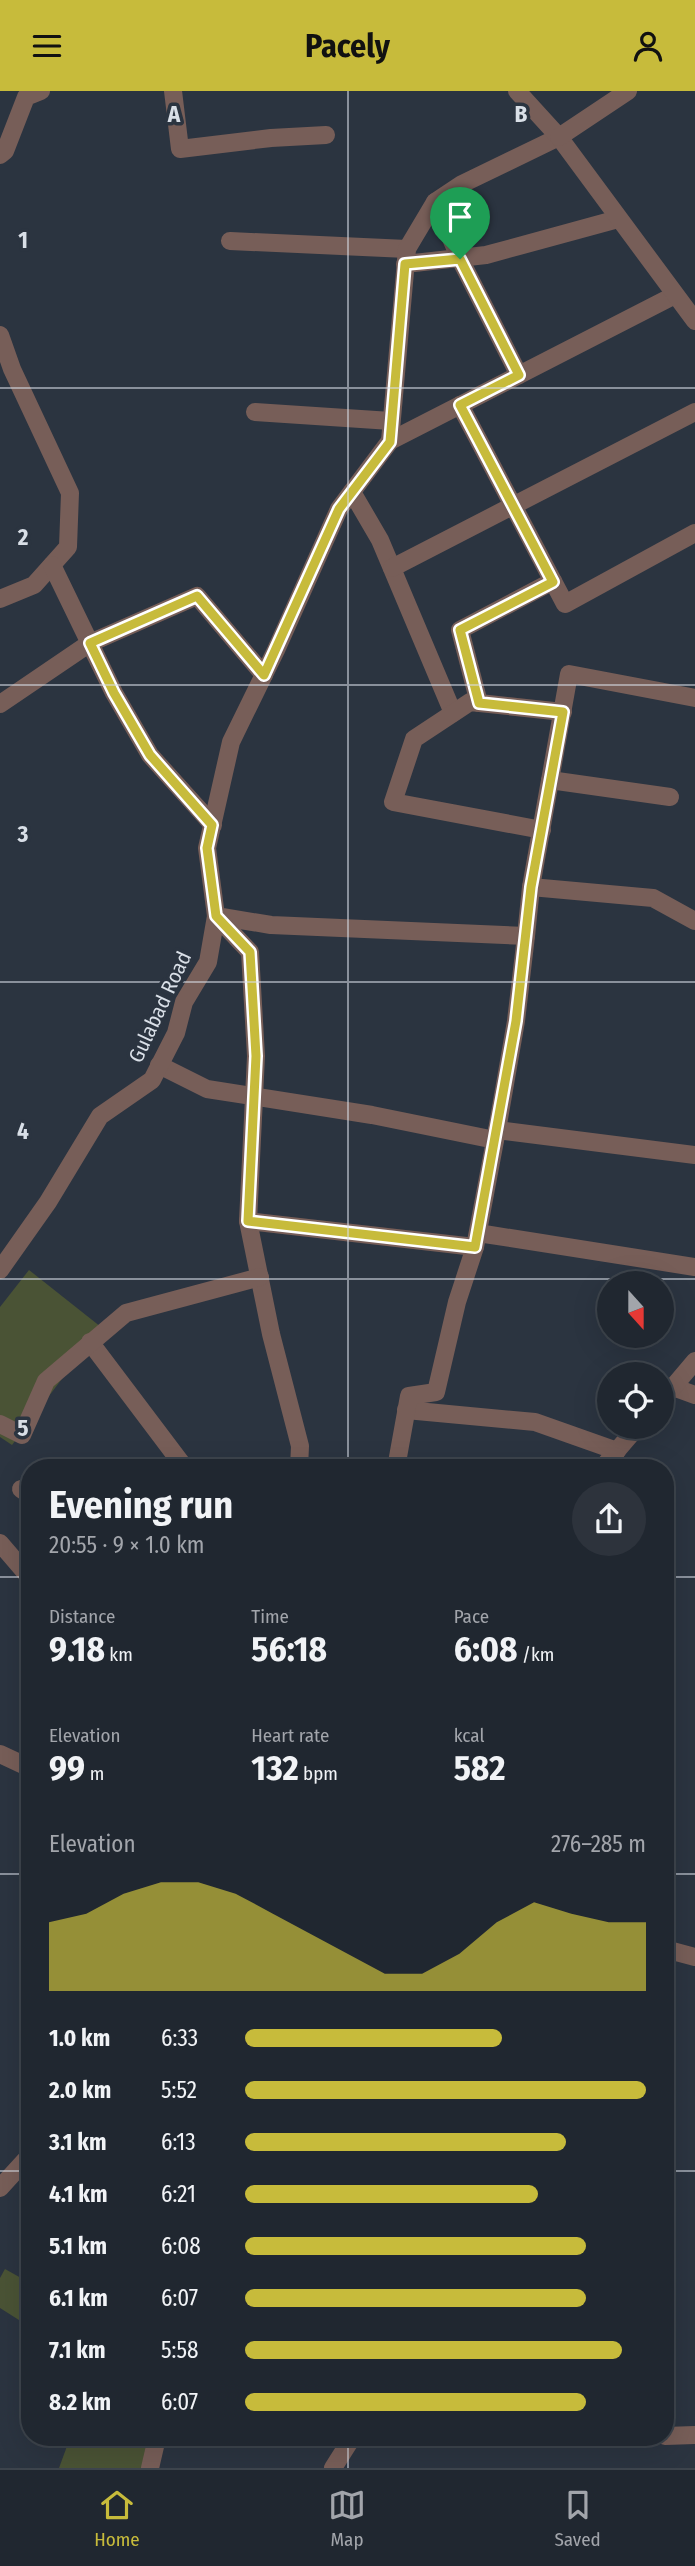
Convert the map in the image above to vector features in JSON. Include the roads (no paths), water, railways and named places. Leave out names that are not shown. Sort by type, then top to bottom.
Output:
[{"type":"street","points":[[173,91],[180,149],[326,135]]},
{"type":"street","points":[[517,91],[559,137],[695,321]]},
{"type":"street","points":[[390,442],[406,256],[435,202],[462,184],[559,137],[628,91]]},
{"type":"street","points":[[0,155],[5,151],[31,93]]},
{"type":"street","points":[[435,202],[460,259],[519,375]]},
{"type":"street","points":[[230,241],[460,259],[486,255],[618,219]]},
{"type":"street","points":[[390,442],[675,295]]},
{"type":"street","points":[[0,335],[12,369],[70,493],[68,547],[34,585],[0,599]]},
{"type":"street","points":[[460,405],[565,604],[695,533]]},
{"type":"street","points":[[255,412],[391,421]]},
{"type":"street","points":[[393,568],[695,412]]},
{"type":"street","name":"Gulabad Road","points":[[0,1270],[48,1202],[100,1116],[152,1080],[176,1033],[184,1002],[208,963],[216,916],[207,848],[231,743],[339,509],[390,442]]},
{"type":"street","points":[[352,492],[393,568],[453,713]]},
{"type":"street","points":[[52,565],[114,693],[150,755],[212,825]]},
{"type":"street","points":[[479,703],[460,630],[553,582]]},
{"type":"street","points":[[0,704],[90,643],[197,596],[264,675]]},
{"type":"street","points":[[398,1459],[409,1396],[436,1392],[454,1315],[477,1240],[516,1021],[531,887],[569,674],[695,698]]},
{"type":"street","points":[[542,830],[393,803],[414,739],[470,702],[563,712]]},
{"type":"street","points":[[550,780],[670,797]]},
{"type":"street","points":[[531,887],[653,898],[695,921]]},
{"type":"street","points":[[216,916],[271,925],[526,936]]},
{"type":"street","points":[[216,916],[250,952],[254,1097],[248,1221],[300,1446],[299,1459]]},
{"type":"street","points":[[159,1065],[207,1089],[254,1097],[496,1135],[695,1155]]},
{"type":"street","points":[[248,1221],[477,1240],[695,1266]]},
{"type":"street","points":[[0,1424],[22,1435],[46,1381],[126,1313],[260,1277]]},
{"type":"street","points":[[90,1342],[178,1459]]},
{"type":"street","points":[[674,1385],[695,1361]]},
{"type":"street","points":[[674,1394],[695,1395]]},
{"type":"street","points":[[406,1410],[535,1422],[617,1451]]},
{"type":"street","points":[[610,1459],[627,1439]]},
{"type":"street","points":[[0,1543],[21,1568]]},
{"type":"street","points":[[0,1754],[21,1764]]},
{"type":"street","points":[[674,1951],[695,1957]]},
{"type":"street","points":[[0,2188],[21,2165]]},
{"type":"street","points":[[674,2436],[695,2435]]},
{"type":"street","points":[[150,2468],[155,2446]]},
{"type":"street","points":[[334,2468],[347,2446]]}]
